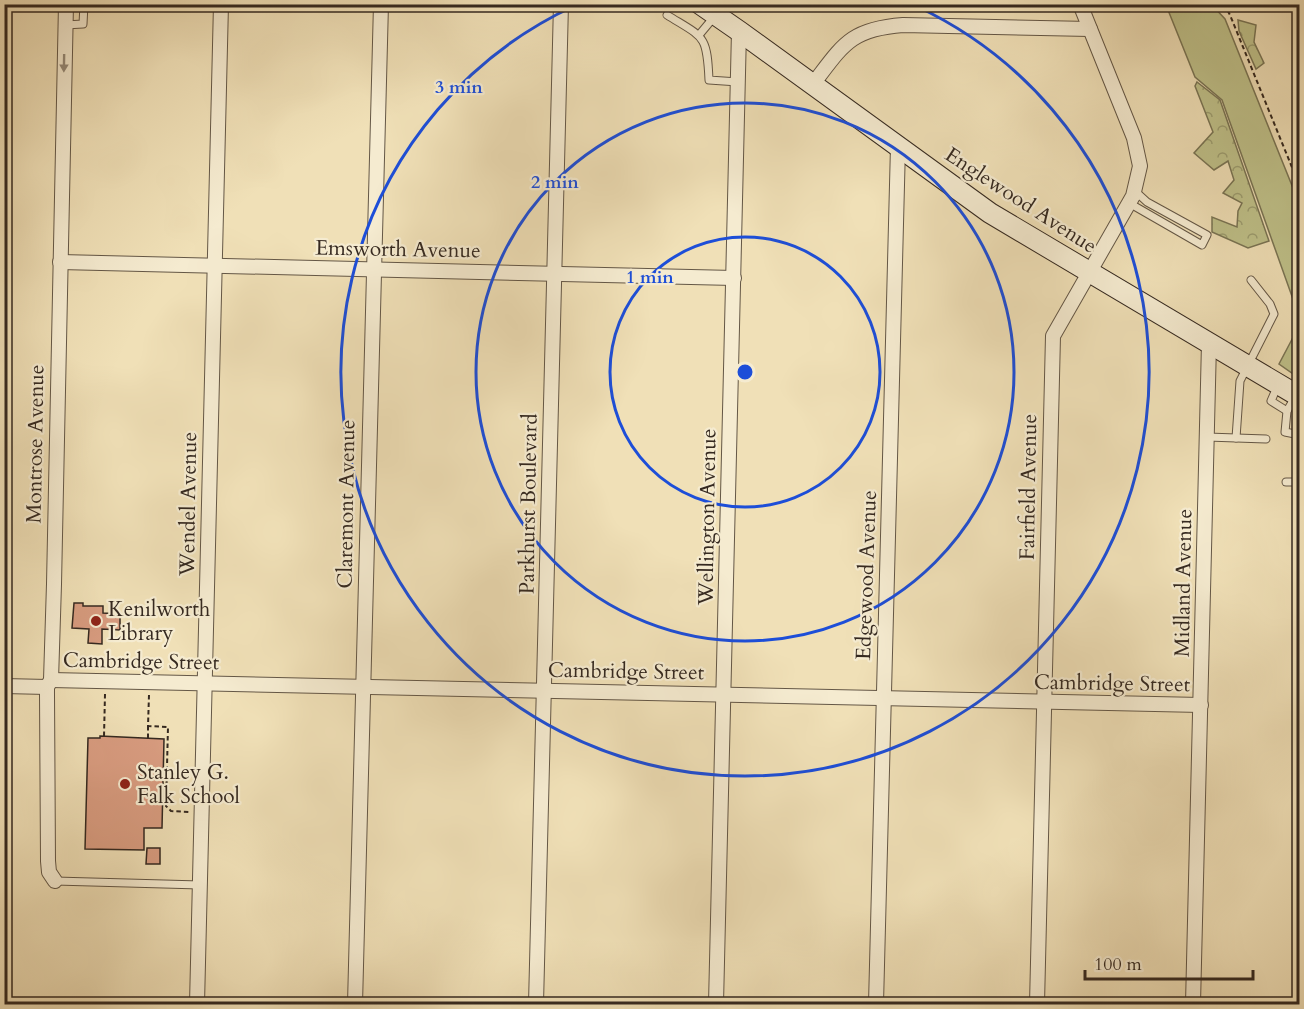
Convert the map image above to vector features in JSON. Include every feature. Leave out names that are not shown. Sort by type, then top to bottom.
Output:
[{"type":"street","name":"Montrose Avenue","points":[[55,882],[48,861],[49,684],[66,4]]},
{"type":"street","name":"Wendel Avenue","points":[[197,1005],[221,4]]},
{"type":"street","name":"Claremont Avenue","points":[[355,1005],[381,4]]},
{"type":"street","name":"Parkhurst Boulevard","points":[[536,1005],[561,4]]},
{"type":"street","name":"Fairfield Avenue","points":[[1037,1005],[1053,336],[1132,197],[1140,166],[1138,152],[1080,4]]},
{"type":"street","name":"Englewood Avenue","points":[[707,10],[739,30],[990,213],[1278,385],[1294,401]]},
{"type":"street","points":[[813,84],[843,45],[853,37],[882,27],[903,25],[1090,29]]},
{"type":"street","name":"Wellington Avenue","points":[[716,1005],[739,30]]},
{"type":"street","name":"Edgewood Avenue","points":[[876,1005],[898,146]]},
{"type":"street","name":"Emsworth Avenue","points":[[60,262],[734,278]]},
{"type":"street","name":"Midland Avenue","points":[[1193,1005],[1209,343]]},
{"type":"street","name":"Cambridge Street","points":[[4,686],[49,684],[362,686],[1201,705]]},
{"type":"lane","points":[[65,25],[83,24],[84,4]]},
{"type":"lane","points":[[699,35],[707,10]]},
{"type":"lane","points":[[667,15],[699,35],[707,50],[709,80],[738,82]]},
{"type":"lane","points":[[1132,197],[1147,202],[1207,235],[1202,245],[1132,197]]},
{"type":"lane","points":[[1236,438],[1240,381],[1274,314],[1251,280]]},
{"type":"lane","points":[[1294,401],[1286,432],[1299,435]]},
{"type":"lane","points":[[1207,437],[1266,439]]},
{"type":"lane","points":[[1286,482],[1299,482]]},
{"type":"lane","points":[[55,882],[200,885]]},
{"type":"path","points":[[1224,4],[1299,187]]},
{"type":"path","points":[[104,736],[105,694]]},
{"type":"path","points":[[148,738],[149,695]]},
{"type":"path","points":[[148,726],[168,727],[166,806],[171,811],[189,812]]},
{"type":"green space","points":[[1166,5],[1212,5],[1225,19],[1299,203],[1299,316],[1222,100],[1195,77]]},
{"type":"green space","points":[[1238,20],[1256,25],[1254,42],[1264,63],[1256,69],[1239,31]]},
{"type":"green space","points":[[1197,82],[1220,100],[1269,241],[1248,248],[1212,232],[1212,217],[1237,227],[1238,211],[1242,203],[1223,193],[1234,180],[1228,161],[1214,170],[1194,153],[1213,132],[1195,86]]},
{"type":"green space","points":[[1299,326],[1299,378],[1279,364]]},
{"type":"building","name":"Kenilworth Library","points":[[74,603],[83,603],[83,606],[103,606],[103,613],[120,614],[120,630],[102,629],[102,644],[88,643],[89,629],[72,628]]},
{"type":"building","name":"Stanley G. Falk School","points":[[100,736],[164,739],[162,828],[144,828],[144,850],[85,849],[88,738],[100,738]]},
{"type":"building","points":[[147,848],[160,848],[160,864],[146,864]]},
{"type":"place","name":"Kenilworth Library","points":[[96,621]]},
{"type":"place","name":"Stanley G. Falk School","points":[[125,784]]}]
